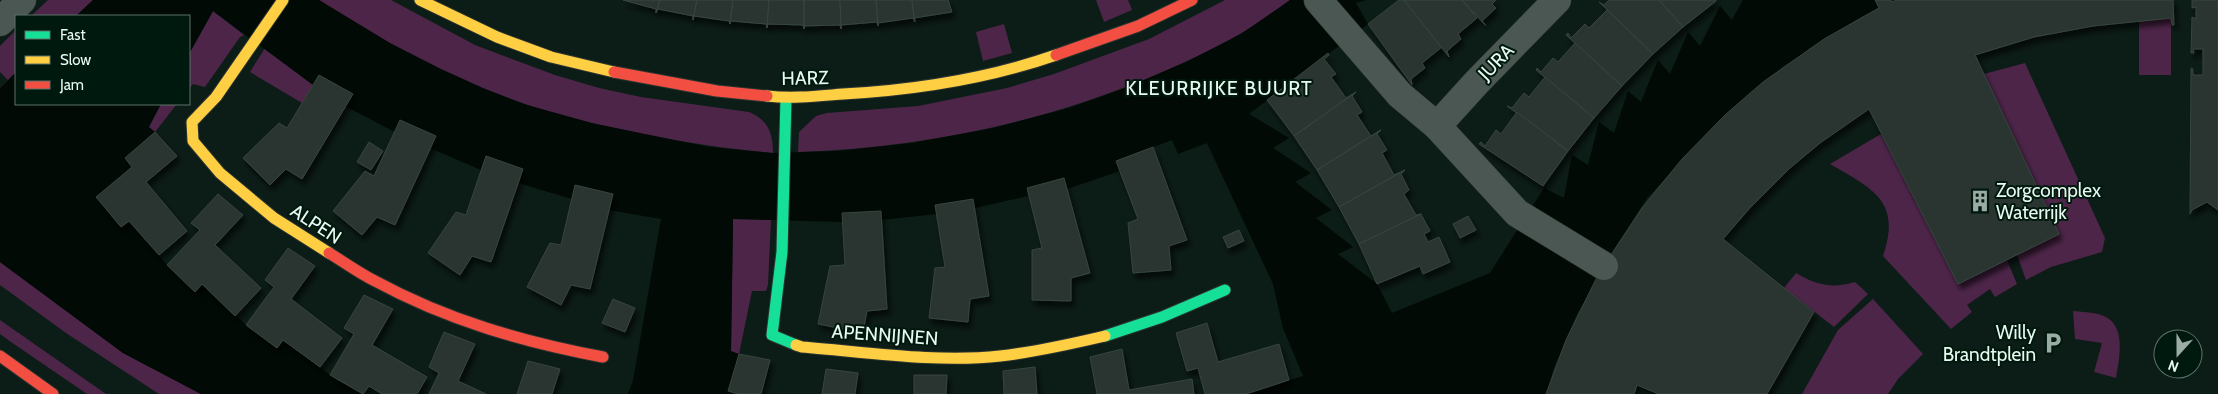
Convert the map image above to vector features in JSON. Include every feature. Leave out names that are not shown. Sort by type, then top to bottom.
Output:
[{"type":"street","points":[[0,22],[22,0]]},
{"type":"street","name":"ALPEN","points":[[283,0],[216,97],[192,122],[193,141],[220,173],[274,218],[374,281],[433,309],[488,330],[546,346],[603,357]]},
{"type":"street","name":"HARZ","points":[[420,0],[496,37],[551,57],[624,75],[718,91],[786,98],[898,91],[955,82],[1021,67],[1138,26],[1192,0]]},
{"type":"street","points":[[1318,0],[1400,95],[1436,126],[1524,218],[1604,266]]},
{"type":"street","name":"JURA","points":[[1436,126],[1557,0]]},
{"type":"street","name":"APENNIJNEN","points":[[786,98],[784,225],[780,291],[773,314],[772,334],[802,347],[936,356],[999,356],[1061,346],[1116,333],[1162,317],[1225,290]]},
{"type":"street","points":[[0,356],[53,394]]},
{"type":"shaded area","points":[[48,0],[93,0],[77,15],[32,15]]},
{"type":"shaded area","points":[[93,0],[319,0],[390,43],[441,69],[527,105],[592,123],[710,147],[773,153],[838,151],[912,143],[993,128],[1069,108],[1128,87],[1188,61],[1241,34],[1290,0],[1366,0],[1356,3],[1368,24],[1249,114],[1289,138],[1273,148],[1311,173],[1295,182],[1332,210],[1316,218],[1353,247],[1338,254],[1377,284],[1392,313],[1490,273],[1544,188],[1564,198],[1572,155],[1588,165],[1599,122],[1614,133],[1628,91],[1641,102],[1658,60],[1670,74],[1688,32],[1700,46],[1720,6],[1732,20],[1743,0],[1894,0],[1861,17],[1784,66],[1728,112],[1647,198],[1608,259],[1576,316],[1553,370],[1547,394],[1246,394],[1303,376],[1283,328],[1273,284],[1207,143],[1178,154],[1172,140],[1116,161],[1120,171],[1067,189],[1064,178],[1027,188],[1028,196],[975,208],[973,199],[935,205],[936,214],[881,220],[842,213],[842,222],[733,219],[731,351],[739,354],[728,391],[738,394],[628,394],[633,381],[661,219],[609,210],[613,194],[575,185],[572,199],[518,183],[523,169],[487,156],[481,170],[430,148],[436,136],[401,120],[395,132],[345,106],[352,94],[319,75],[313,85],[213,11],[190,52],[190,15],[77,15]]},
{"type":"shaded area","points":[[319,0],[391,0],[475,45],[555,75],[599,88],[641,97],[749,112],[761,119],[768,128],[772,139],[773,153],[711,146],[618,130],[500,96],[420,60],[368,31]]},
{"type":"shaded area","points":[[1096,0],[1128,0],[1132,10],[1104,22]]},
{"type":"shaded area","points":[[1225,0],[1290,0],[1275,12],[1227,42],[1193,59],[1115,91],[1071,106],[981,130],[936,138],[844,150],[798,152],[799,132],[816,116],[827,113],[918,106],[1007,88],[1054,74],[1149,39]]},
{"type":"shaded area","points":[[213,11],[244,35],[240,37],[205,87],[193,84],[190,88],[190,52]]},
{"type":"shaded area","points":[[2171,18],[2171,75],[2139,75],[2139,21]]},
{"type":"shaded area","points":[[1004,24],[1012,53],[983,61],[976,32]]},
{"type":"shaded area","points":[[15,31],[15,102],[0,88],[8,80],[0,72],[0,46]]},
{"type":"shaded area","points":[[265,48],[313,85],[302,103],[250,72]]},
{"type":"shaded area","points":[[2025,63],[2105,238],[2102,252],[2051,267],[2026,280],[2017,255],[2059,234],[1984,74]]},
{"type":"shaded area","points":[[15,73],[15,105],[160,105],[149,127],[155,132],[125,158],[132,167],[96,198],[121,227],[129,221],[167,265],[195,292],[202,284],[246,325],[276,348],[283,340],[330,375],[363,394],[201,394],[123,353],[0,262],[0,88]]},
{"type":"shaded area","points":[[160,105],[176,105],[155,132],[148,127]]},
{"type":"shaded area","points":[[1881,134],[1958,284],[2007,260],[2017,284],[1995,297],[1990,289],[1967,305],[1972,312],[1951,329],[1883,256],[1888,237],[1889,222],[1886,209],[1879,198],[1859,181],[1830,164]]},
{"type":"shaded area","points":[[733,219],[771,220],[768,285],[766,291],[752,291],[739,354],[731,352]]},
{"type":"shaded area","points":[[0,262],[123,353],[201,394],[159,394],[66,333],[0,285]]},
{"type":"shaded area","points":[[1796,273],[1824,285],[1855,282],[1868,294],[1834,327],[1784,288]]},
{"type":"shaded area","points":[[1873,299],[1923,354],[1898,379],[1888,394],[1802,394],[1838,330]]},
{"type":"shaded area","points":[[2073,311],[2104,316],[2116,327],[2119,335],[2120,353],[2116,378],[2094,372],[2102,343],[2075,339]]},
{"type":"shaded area","points":[[0,320],[106,394],[87,394],[11,342],[0,334]]},
{"type":"building","points":[[623,0],[660,0],[656,13],[656,9]]},
{"type":"building","points":[[660,0],[697,0],[693,20],[693,16],[658,9],[656,13]]},
{"type":"building","points":[[697,0],[733,0],[730,24],[729,21],[694,16],[693,20]]},
{"type":"building","points":[[733,0],[769,0],[767,28],[766,24],[731,21],[730,24]]},
{"type":"building","points":[[769,0],[804,0],[804,29],[803,25],[767,24]]},
{"type":"building","points":[[804,0],[840,0],[841,29],[840,25],[804,26]]},
{"type":"building","points":[[840,0],[876,0],[878,26],[877,22],[841,25],[841,29]]},
{"type":"building","points":[[876,0],[912,0],[915,22],[913,18],[878,23],[878,26]]},
{"type":"building","points":[[912,0],[948,0],[952,12],[914,18]]},
{"type":"building","points":[[1399,0],[1404,0],[1442,47],[1422,63],[1425,68],[1411,79],[1412,85],[1368,24]]},
{"type":"building","points":[[1404,0],[1462,0],[1477,18],[1458,34],[1461,39],[1447,51],[1449,57]]},
{"type":"building","points":[[1462,0],[1496,0],[1492,4],[1496,8],[1482,21],[1486,26]]},
{"type":"building","points":[[1609,0],[1659,0],[1683,27],[1653,54],[1599,2],[1604,5]]},
{"type":"building","points":[[1659,0],[1716,0],[1716,1],[1683,27]]},
{"type":"building","name":"Zorgcomplex Waterrijk","points":[[1875,0],[1891,0],[1892,2],[1896,0],[2173,0],[2174,25],[2172,25],[2171,18],[2093,26],[2034,37],[1975,55],[2059,234],[1958,284],[1869,109],[1820,143],[1790,168],[1749,209],[1723,239],[1814,312],[1767,394],[1659,394],[1637,385],[1634,394],[1546,394],[1566,340],[1599,273],[1642,208],[1682,159],[1725,115],[1763,82],[1824,39],[1879,8]]},
{"type":"building","points":[[2192,0],[2218,0],[2218,210],[2207,202],[2192,210],[2190,214],[2191,68],[2193,69],[2193,75],[2203,75],[2203,49],[2193,49],[2194,53],[2191,53],[2192,17],[2196,19],[2196,7],[2192,8]]},
{"type":"building","points":[[1607,10],[1653,54],[1622,86],[1566,35],[1568,33],[1571,38],[1585,24],[1589,28]]},
{"type":"building","points":[[1575,43],[1622,86],[1594,118],[1536,70],[1537,68],[1541,72],[1553,58],[1558,62]]},
{"type":"building","points":[[1328,53],[1329,55],[1324,59],[1336,74],[1331,77],[1346,98],[1356,92],[1294,136],[1267,100]]},
{"type":"building","points":[[319,75],[353,94],[302,179],[286,169],[270,185],[243,158],[279,123],[287,128]]},
{"type":"building","points":[[1545,77],[1594,118],[1568,151],[1507,106],[1512,108],[1524,93],[1529,97]]},
{"type":"building","points":[[1356,92],[1352,96],[1362,112],[1357,115],[1371,136],[1381,130],[1317,170],[1294,136]]},
{"type":"building","points":[[1517,112],[1568,151],[1543,186],[1479,144],[1481,142],[1485,146],[1496,130],[1501,134]]},
{"type":"building","points":[[400,120],[436,136],[395,225],[377,217],[362,235],[333,211],[365,171],[374,176]]},
{"type":"building","points":[[1381,130],[1377,134],[1387,150],[1382,153],[1394,175],[1405,170],[1339,207],[1317,170]]},
{"type":"building","points":[[155,132],[177,156],[146,182],[187,231],[159,255],[129,221],[121,227],[96,197],[132,167],[125,158]]},
{"type":"building","points":[[369,142],[383,151],[371,170],[357,162]]},
{"type":"building","points":[[1153,147],[1187,240],[1169,246],[1171,270],[1133,273],[1128,223],[1138,219],[1116,161]]},
{"type":"building","points":[[486,156],[523,169],[491,262],[472,256],[460,275],[428,253],[456,212],[466,215]]},
{"type":"building","points":[[1405,170],[1401,174],[1409,190],[1404,194],[1416,215],[1421,214],[1359,244],[1339,207]]},
{"type":"building","points":[[1064,178],[1090,273],[1071,278],[1071,301],[1032,300],[1032,250],[1042,248],[1027,188]]},
{"type":"building","points":[[575,185],[613,194],[590,289],[571,285],[561,305],[527,287],[550,243],[561,245]]},
{"type":"building","points":[[218,194],[243,215],[215,245],[261,288],[235,316],[202,284],[195,292],[167,265],[200,230],[191,223]]},
{"type":"building","points":[[973,199],[989,296],[970,299],[968,322],[929,318],[935,268],[945,267],[935,205]]},
{"type":"building","points":[[881,211],[887,309],[867,311],[863,333],[818,324],[830,266],[845,265],[842,213]]},
{"type":"building","points":[[1421,214],[1430,231],[1424,234],[1428,242],[1439,237],[1450,262],[1423,274],[1420,266],[1377,284],[1359,244]]},
{"type":"building","points":[[1468,216],[1476,230],[1460,238],[1453,224]]},
{"type":"building","points":[[1239,230],[1244,241],[1228,248],[1223,237]]},
{"type":"building","points":[[288,248],[315,266],[291,299],[342,338],[320,367],[283,340],[277,348],[246,325],[274,287],[265,280]]},
{"type":"building","points":[[364,295],[393,309],[372,345],[427,377],[417,394],[382,394],[369,386],[363,394],[330,375],[354,334],[344,328]]},
{"type":"building","points":[[613,299],[635,308],[625,332],[602,323]]},
{"type":"building","points":[[1207,323],[1218,362],[1279,344],[1289,380],[1246,394],[1205,394],[1198,368],[1187,371],[1176,333]]},
{"type":"building","points":[[444,332],[475,344],[458,381],[486,394],[429,394],[439,373],[429,367]]},
{"type":"building","points":[[1122,349],[1129,390],[1192,379],[1194,394],[1097,394],[1090,357]]},
{"type":"building","points":[[739,354],[770,360],[761,394],[738,394],[728,391]]},
{"type":"building","points":[[528,361],[560,369],[552,394],[517,394]]},
{"type":"building","points":[[1035,367],[1037,394],[1004,394],[1003,371]]},
{"type":"building","points":[[826,369],[858,373],[855,394],[822,394]]},
{"type":"building","points":[[914,375],[947,375],[946,394],[914,394]]},
{"type":"traffic: fast","points":[[786,98],[782,252],[772,335],[796,345]]},
{"type":"traffic: fast","points":[[1105,336],[1162,317],[1225,290]]},
{"type":"traffic: slow","points":[[283,0],[216,97],[192,122],[193,141],[220,173],[274,218],[329,253]]},
{"type":"traffic: slow","points":[[420,0],[497,37],[551,57],[614,72]]},
{"type":"traffic: slow","points":[[767,96],[815,96],[897,90],[978,77],[1056,55]]},
{"type":"traffic: slow","points":[[796,345],[927,358],[976,358],[1027,352],[1105,336]]},
{"type":"traffic: jam","points":[[1056,55],[1138,26],[1192,0]]},
{"type":"traffic: jam","points":[[614,72],[717,91],[767,96]]},
{"type":"traffic: jam","points":[[329,253],[363,275],[402,295],[458,318],[515,337],[603,357]]},
{"type":"traffic: jam","points":[[0,356],[53,394]]},
{"type":"place","name":"Zorgcomplex Waterrijk","points":[[1980,201]]},
{"type":"place","name":"Willy Brandtplein","points":[[2053,343]]},
{"type":"district","name":"KLEURRIJKE BUURT","points":[[1219,88]]}]
